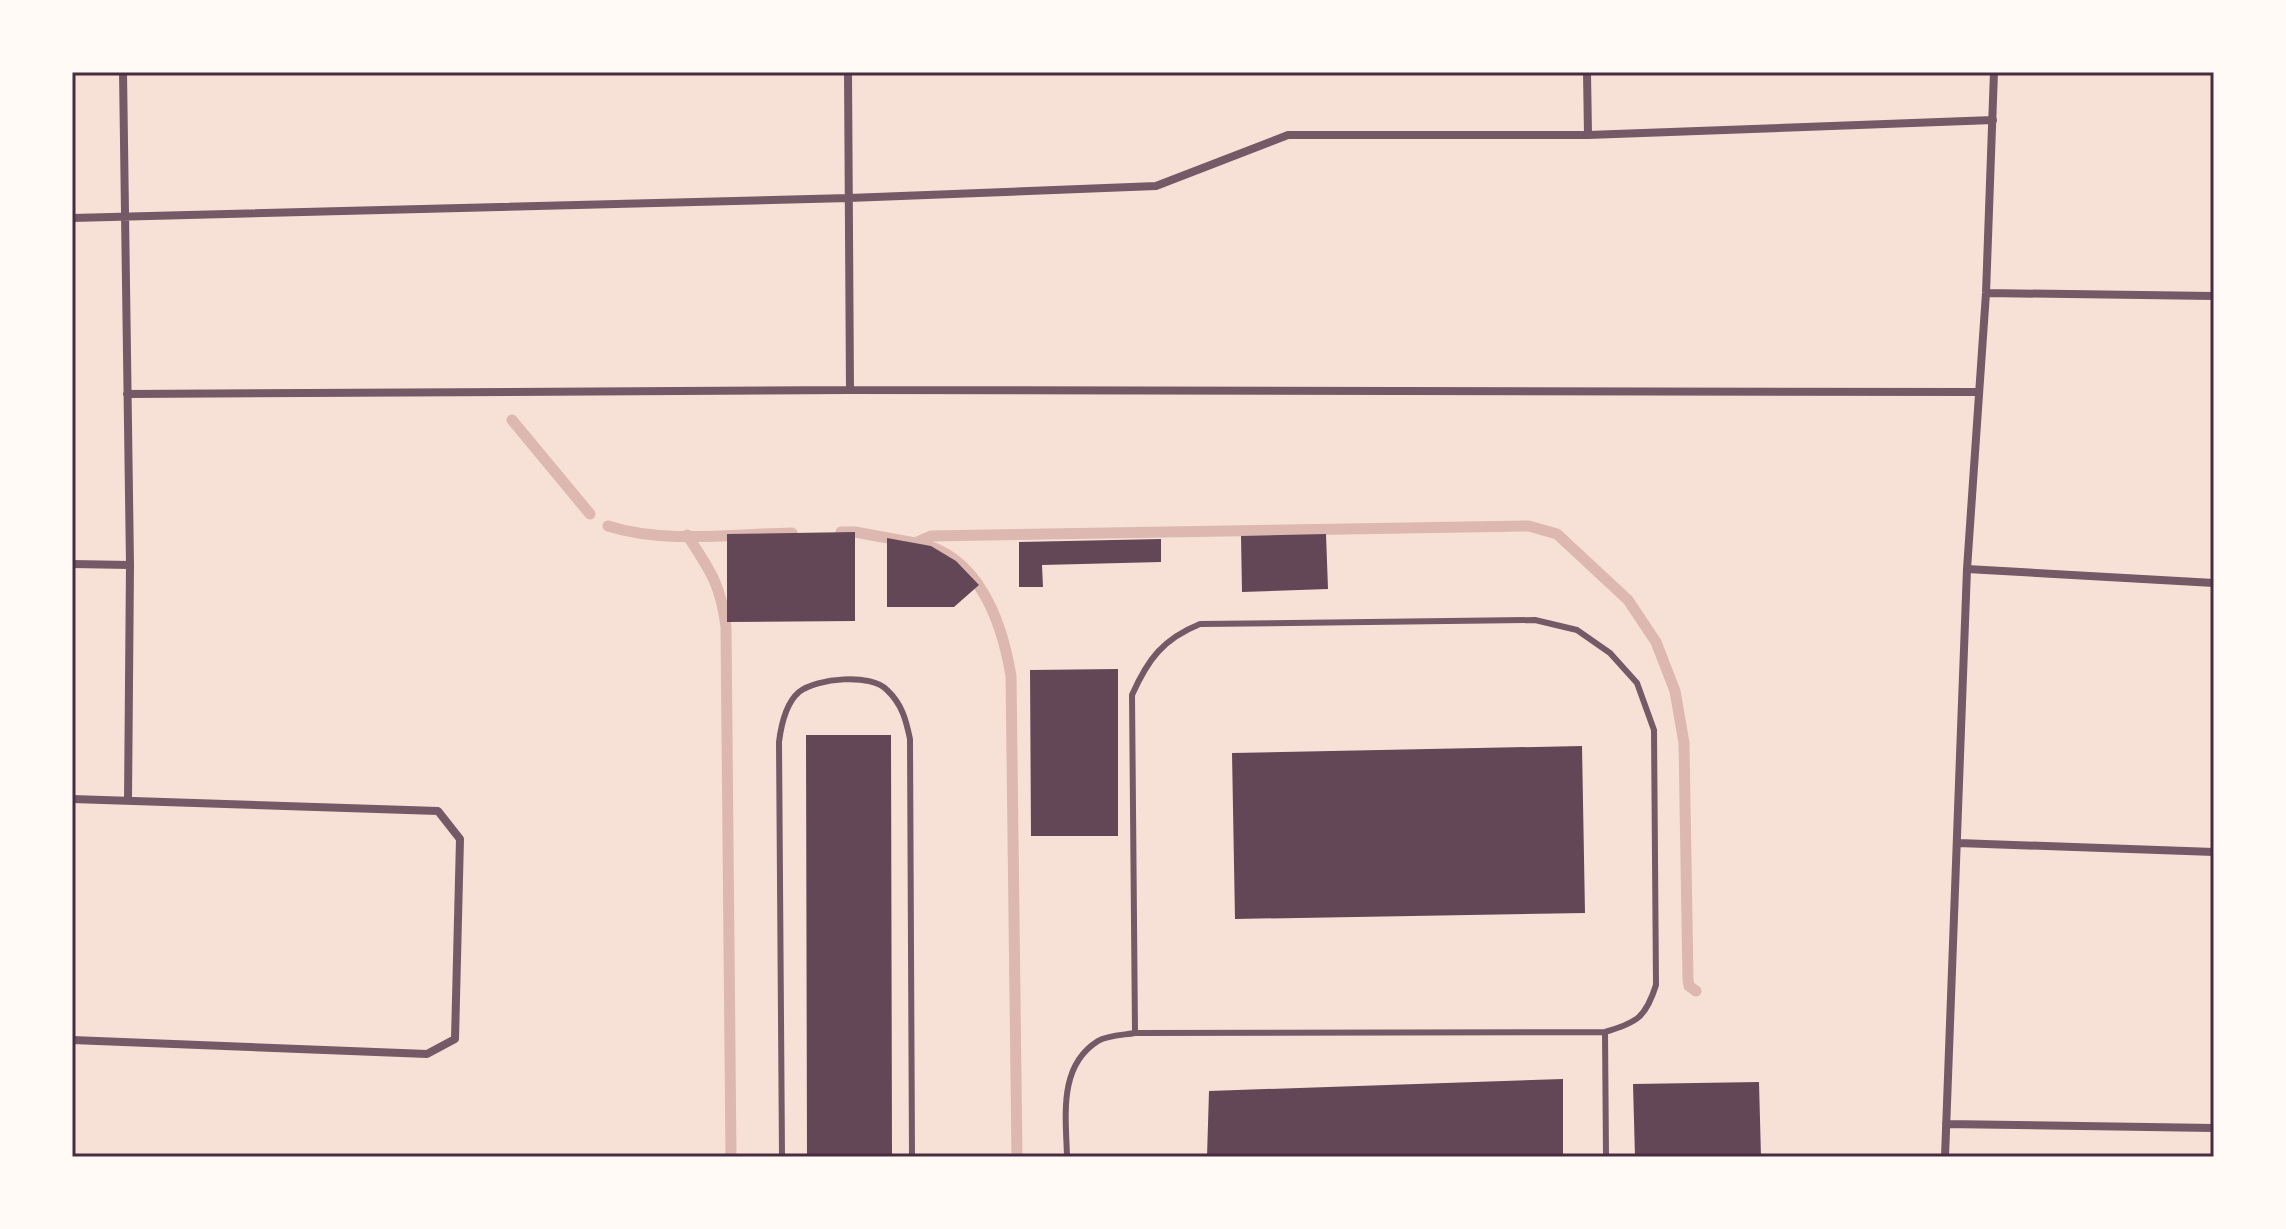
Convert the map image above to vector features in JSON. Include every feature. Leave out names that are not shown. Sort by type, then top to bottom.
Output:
[{"type":"street","points":[[123,72],[130,565],[128,801]]},
{"type":"street","points":[[848,72],[850,390]]},
{"type":"street","points":[[1587,72],[1588,135]]},
{"type":"street","points":[[1945,1157],[1967,569],[1986,293],[1994,72]]},
{"type":"street","points":[[72,218],[849,198],[1156,186],[1288,135],[1588,135],[1993,120]]},
{"type":"street","points":[[1986,293],[2214,296]]},
{"type":"street","points":[[127,394],[850,390],[1979,392]]},
{"type":"street","points":[[72,564],[130,565]]},
{"type":"street","points":[[1967,569],[2214,583]]},
{"type":"street","points":[[72,799],[438,811],[460,839],[455,1039],[427,1054],[72,1040]]},
{"type":"street","points":[[1958,843],[2214,852]]},
{"type":"street","points":[[1946,1124],[2214,1128]]},
{"type":"lane","points":[[1067,1157],[1066,1094],[1076,1060],[1100,1040],[1135,1033],[1605,1032],[1631,1025],[1649,1008],[1656,985],[1654,730],[1637,683],[1610,653],[1577,630],[1535,620],[1200,624],[1178,633],[1144,668],[1132,695],[1135,1033]]},
{"type":"lane","points":[[782,1157],[779,742],[782,719],[799,692],[827,680],[854,679],[885,687],[904,712],[910,739],[912,1157]]},
{"type":"lane","points":[[1605,1032],[1606,1157]]},
{"type":"building","points":[[855,532],[855,621],[727,622],[727,534]]},
{"type":"building","points":[[1326,534],[1328,589],[1242,592],[1241,536]]},
{"type":"building","points":[[887,538],[931,546],[956,561],[979,585],[954,607],[887,607]]},
{"type":"building","points":[[1161,539],[1161,562],[1042,565],[1043,587],[1019,587],[1019,542]]},
{"type":"building","points":[[1118,669],[1118,836],[1031,836],[1030,670]]},
{"type":"building","points":[[806,735],[891,735],[892,1157],[807,1157]]},
{"type":"building","points":[[1582,746],[1585,913],[1235,919],[1232,753]]},
{"type":"building","points":[[1563,1079],[1563,1157],[1207,1157],[1209,1091]]},
{"type":"building","points":[[1759,1082],[1761,1157],[1635,1157],[1633,1084]]},
{"type":"waterway","points":[[512,420],[590,514]]},
{"type":"waterway","points":[[608,526],[630,532],[675,536],[792,533]]},
{"type":"waterway","points":[[841,532],[915,543],[931,536],[1529,526],[1557,534],[1628,600],[1656,642],[1675,691],[1684,743],[1688,979],[1689,986],[1696,991]]},
{"type":"waterway","points":[[687,535],[713,578],[726,627],[731,1157]]},
{"type":"waterway","points":[[917,543],[957,561],[972,576],[994,613],[1011,676],[1017,1157]]}]
